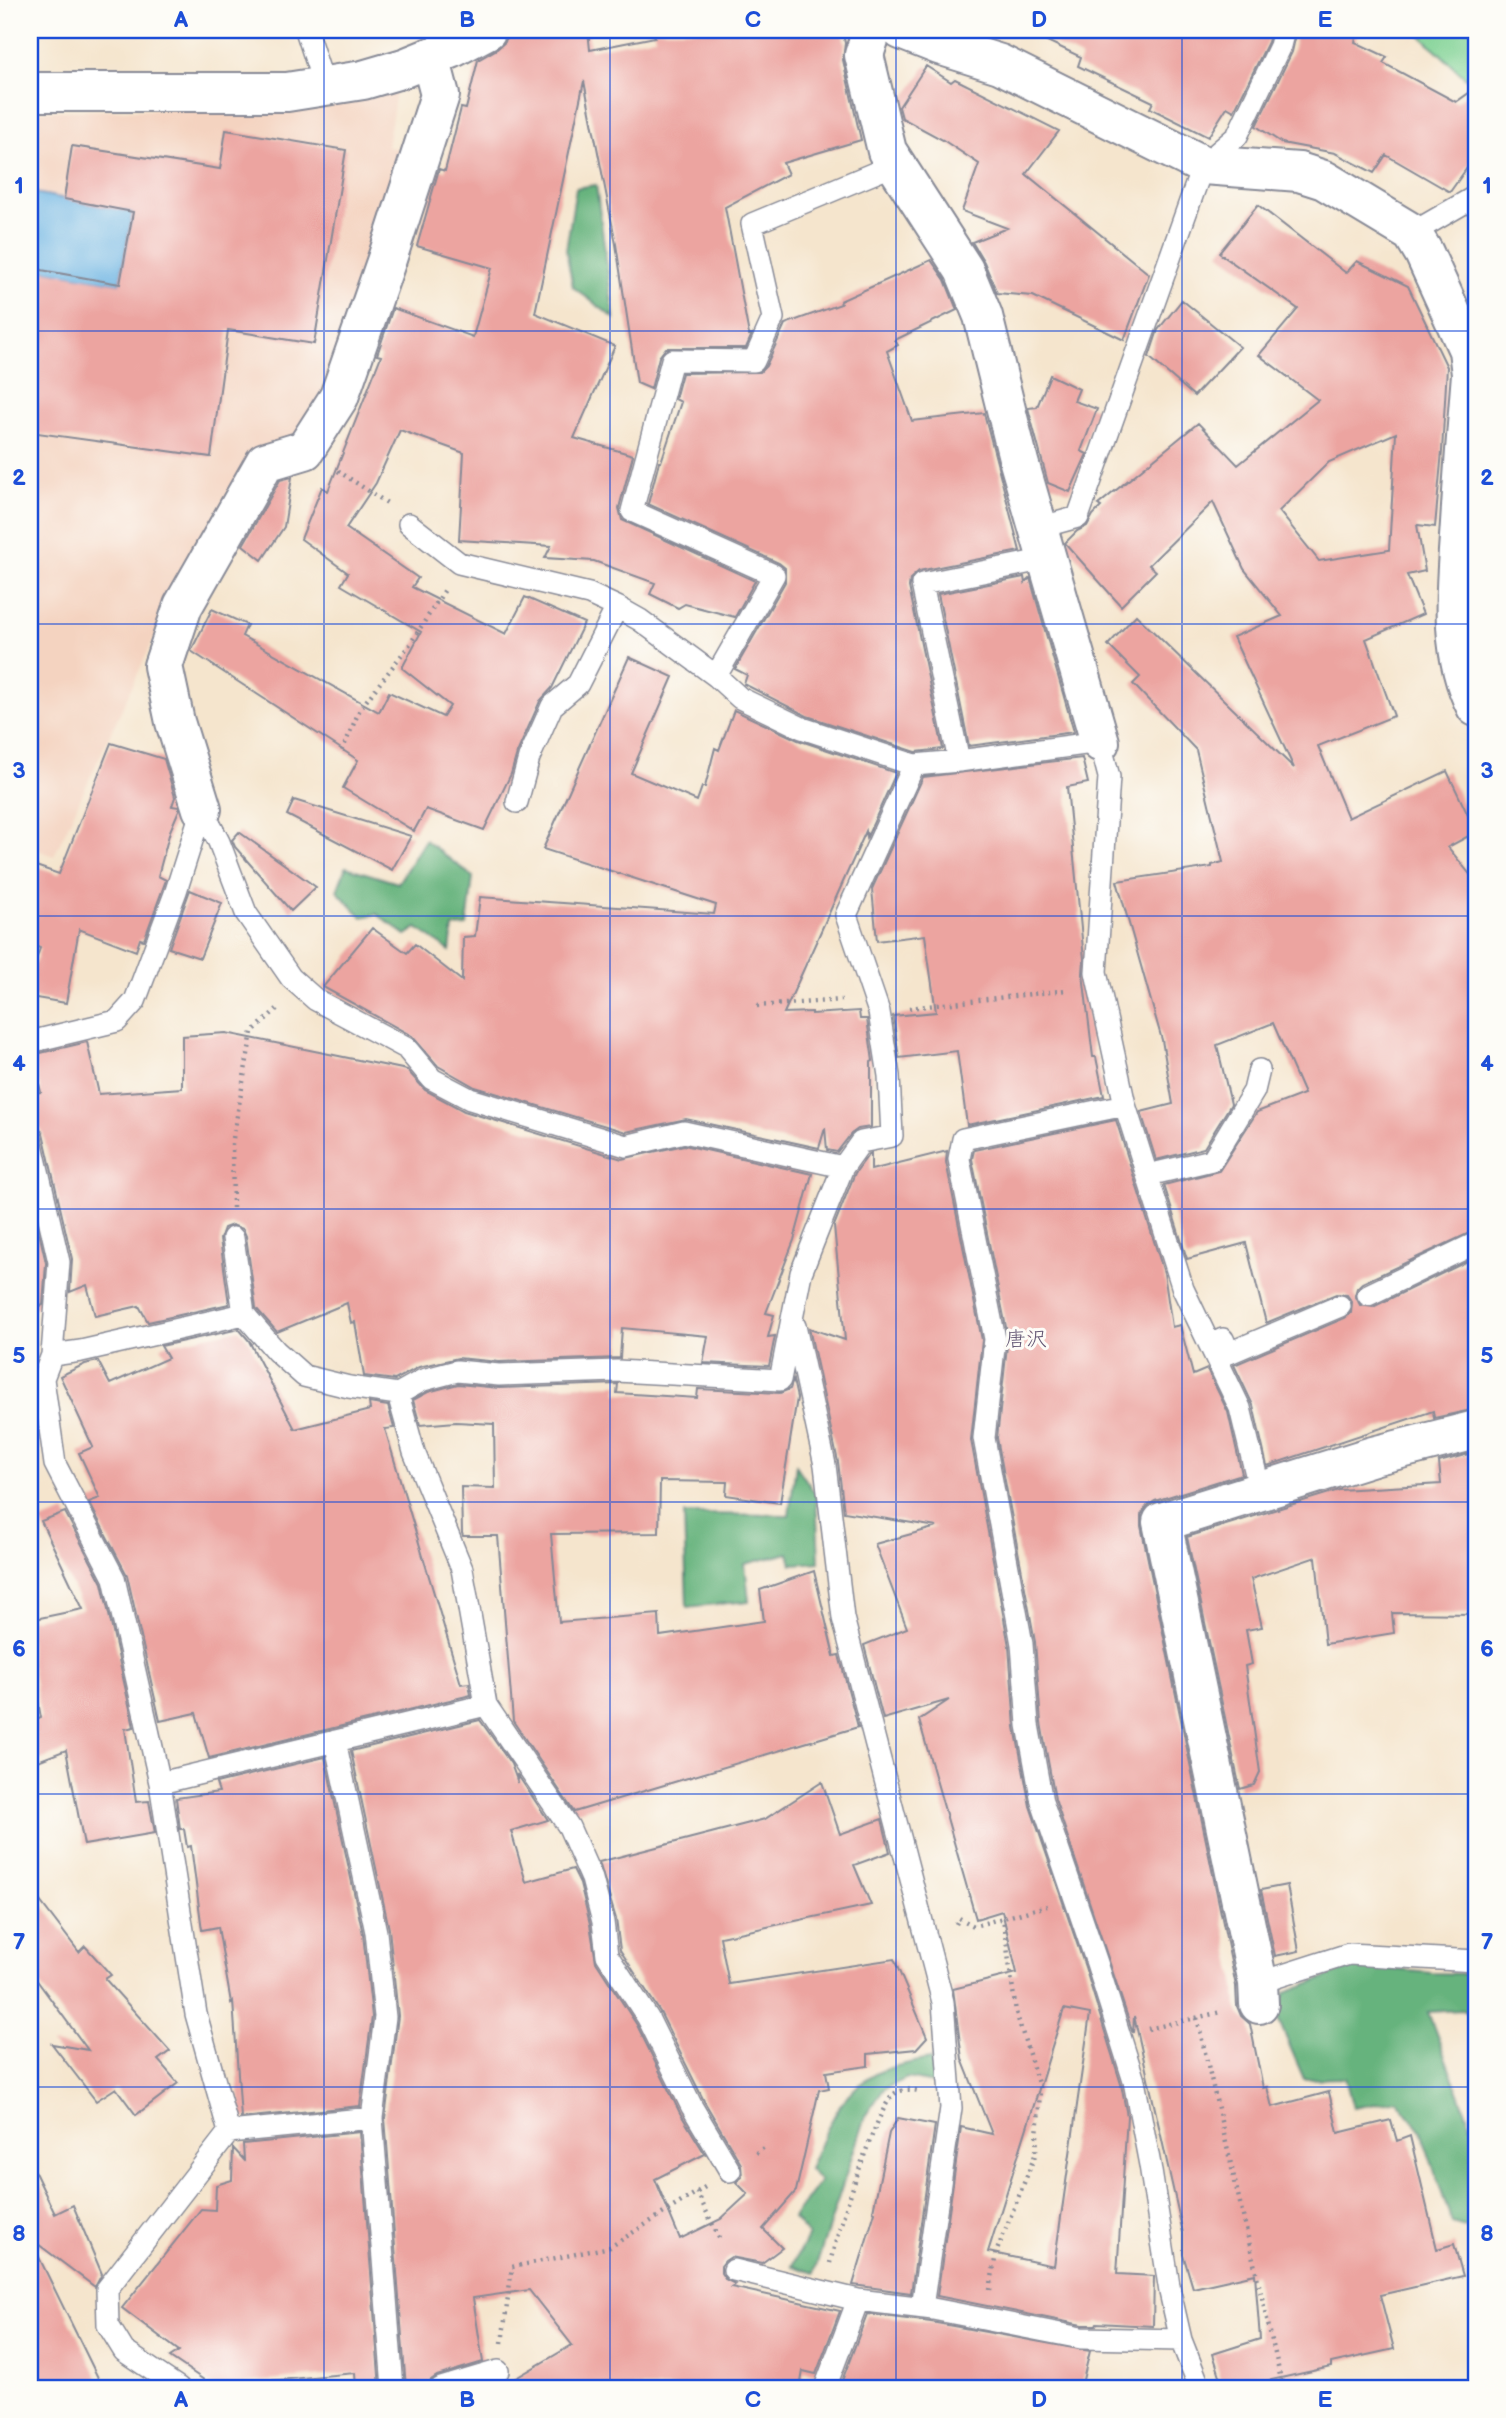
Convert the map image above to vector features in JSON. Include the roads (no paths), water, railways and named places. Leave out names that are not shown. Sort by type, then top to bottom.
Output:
[{"type":"street","points":[[30,92],[287,92],[363,80],[451,49],[487,30]]},
{"type":"street","points":[[872,30],[864,55],[887,151],[964,270],[983,316],[1019,462],[1100,742]]},
{"type":"street","points":[[901,30],[1000,64],[1203,165],[1299,172],[1324,180],[1412,233],[1424,253],[1468,350],[1471,374],[1456,621],[1462,671],[1476,707]]},
{"type":"street","points":[[202,809],[175,722],[163,666],[183,606],[265,462],[305,450],[338,397],[387,259],[440,95],[430,57]]},
{"type":"street","points":[[1259,1994],[1162,1521],[1373,1456],[1476,1430]]},
{"type":"lane","points":[[306,30],[324,85]]},
{"type":"lane","points":[[959,761],[922,584],[1043,544],[1078,517],[1203,165],[1237,136],[1280,46],[1284,30]]},
{"type":"lane","points":[[716,676],[774,575],[632,511],[672,360],[754,361],[773,318],[752,224],[895,164]]},
{"type":"lane","points":[[1412,233],[1476,197]]},
{"type":"lane","points":[[409,524],[459,563],[589,594],[617,607],[640,620],[716,676],[740,698],[802,728],[914,765],[1100,742],[1109,777],[1096,972],[1125,1105],[1183,1289],[1240,1408],[1260,1491]]},
{"type":"lane","points":[[517,802],[529,758],[552,705],[578,684],[617,607]]},
{"type":"lane","points":[[233,1238],[244,1314],[276,1351],[304,1376],[349,1387],[398,1394],[423,1380],[457,1371],[499,1375],[617,1371],[780,1380],[802,1273],[843,1167],[861,1142],[892,1136],[890,1076],[877,1005],[846,915],[914,765]]},
{"type":"lane","points":[[202,809],[219,842],[246,913],[291,978],[316,1000],[406,1048],[432,1079],[470,1099],[626,1146],[684,1132],[843,1167]]},
{"type":"lane","points":[[30,1042],[117,1021],[135,1001],[176,891],[202,809]]},
{"type":"lane","points":[[1147,1175],[1212,1160],[1254,1091],[1259,1070]]},
{"type":"lane","points":[[1125,1105],[963,1139],[959,1159],[995,1339],[985,1438],[1022,1644],[1028,1725],[1041,1802],[1075,1899],[1136,2093],[1170,2292],[1181,2340],[1200,2388]]},
{"type":"lane","points":[[30,1136],[59,1262],[52,1355],[30,1412]]},
{"type":"lane","points":[[1368,1295],[1476,1243]]},
{"type":"lane","points":[[1210,1345],[1223,1339],[1229,1353],[1340,1306]]},
{"type":"lane","points":[[52,1355],[81,1351],[244,1314]]},
{"type":"lane","points":[[793,1317],[825,1465],[843,1618],[943,2002],[951,2099],[922,2307]]},
{"type":"lane","points":[[43,1380],[55,1464],[114,1578],[160,1783],[196,2014],[229,2132]]},
{"type":"lane","points":[[398,1394],[414,1452],[463,1569],[486,1704],[569,1827],[592,1879],[603,1922],[607,1955],[648,2018],[692,2107],[730,2171]]},
{"type":"lane","points":[[160,1783],[486,1704]]},
{"type":"lane","points":[[335,1741],[376,1932],[385,2017],[372,2118],[394,2388]]},
{"type":"lane","points":[[1259,1994],[1349,1954],[1476,1961]]},
{"type":"lane","points":[[179,2388],[124,2351],[108,2325],[107,2289],[229,2132],[372,2118]]},
{"type":"lane","points":[[734,2270],[858,2300],[922,2307],[1081,2338],[1181,2340]]},
{"type":"lane","points":[[825,2388],[858,2300]]},
{"type":"lane","points":[[441,2388],[498,2371]]},
{"type":"water","points":[[30,192],[133,212],[120,284],[30,268]]},
{"type":"district","name":"唐沢","points":[[1026,1339]]}]
